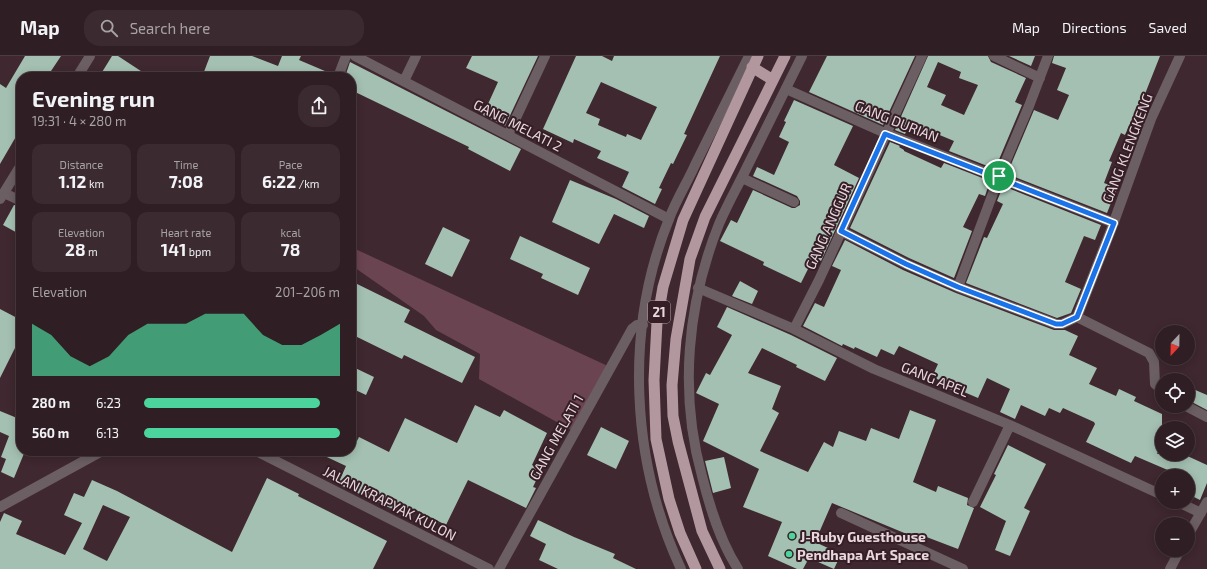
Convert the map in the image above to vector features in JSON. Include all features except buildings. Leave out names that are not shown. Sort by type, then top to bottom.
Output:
[{"type":"highway","name":"21","points":[[696,569],[680,534],[668,492],[656,439],[654,380],[662,287],[683,220],[758,56]]},
{"type":"highway","name":"21","points":[[720,569],[702,531],[678,441],[673,416],[672,385],[676,340],[690,259],[706,217],[785,56]]},
{"type":"highway","points":[[752,67],[773,80]]},
{"type":"street","points":[[80,72],[90,56]]},
{"type":"street","points":[[340,72],[346,56]]},
{"type":"street","name":"GANG MELATI 2","points":[[355,56],[669,219]]},
{"type":"street","points":[[404,81],[416,56]]},
{"type":"street","points":[[508,135],[545,56]]},
{"type":"street","points":[[681,569],[664,530],[647,471],[641,432],[639,386],[644,305],[657,254],[669,219],[749,56]]},
{"type":"street","points":[[738,569],[718,531],[706,494],[696,455],[691,425],[690,344],[698,288],[720,223],[802,56]]},
{"type":"street","name":"GANG ANGGUR","points":[[794,329],[922,56]]},
{"type":"street","points":[[994,56],[1040,78]]},
{"type":"street","points":[[958,287],[999,176],[1048,56]]},
{"type":"street","name":"GANG KLENGKENG","points":[[1077,317],[1114,223],[1151,119],[1180,56]]},
{"type":"street","name":"GANG DURIAN","points":[[786,89],[885,134],[999,176],[1114,223]]},
{"type":"street","points":[[16,173],[2,196],[16,200]]},
{"type":"street","points":[[742,178],[794,202]]},
{"type":"street","points":[[841,231],[906,264],[958,287],[1056,324],[1062,324],[1077,317],[1149,353],[1153,360],[1155,384]]},
{"type":"street","name":"GANG APEL","points":[[698,288],[794,329],[874,369],[1010,425],[1155,492]]},
{"type":"street","name":"GANG MELATI 1","points":[[499,569],[632,329],[637,325],[643,325]]},
{"type":"street","points":[[1195,411],[1207,417]]},
{"type":"street","points":[[973,502],[1010,425]]},
{"type":"street","points":[[0,507],[93,456]]},
{"type":"street","name":"JALAN KRAPYAK KULON","points":[[266,456],[489,569]]},
{"type":"street","points":[[1195,523],[1207,502]]},
{"type":"street","points":[[1192,509],[1200,513]]},
{"type":"street","points":[[840,513],[963,569]]},
{"type":"street","points":[[1170,569],[1176,557]]},
{"type":"shaded area","points":[[356,249],[610,367],[573,431],[479,379],[480,354],[436,330],[424,316],[356,268]]},
{"type":"place","name":"J-Ruby Guesthouse","points":[[792,536]]},
{"type":"place","name":"Pendhapa Art Space","points":[[789,554]]},
{"type":"route","points":[[885,134],[999,176],[1114,223],[1077,317],[1072,321],[1059,325],[958,287],[906,264],[841,231],[885,134]]}]
